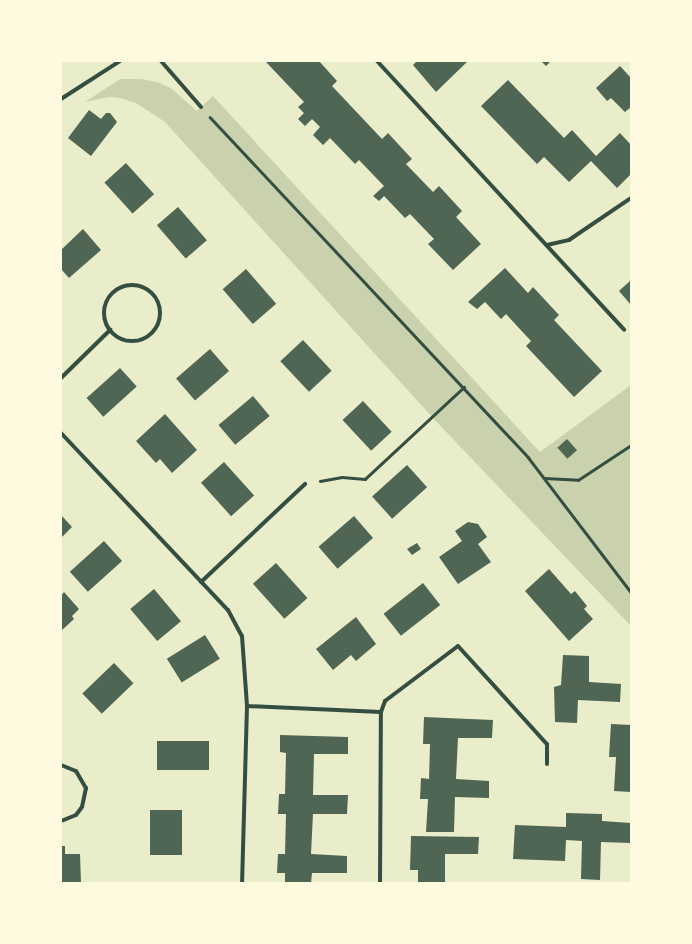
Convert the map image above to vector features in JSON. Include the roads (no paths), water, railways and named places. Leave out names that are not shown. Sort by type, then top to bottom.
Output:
[{"type":"street","points":[[61,99],[120,61]]},
{"type":"street","points":[[160,61],[201,107]]},
{"type":"street","points":[[377,61],[624,330]]},
{"type":"street","points":[[547,245],[569,240],[631,198]]},
{"type":"street","points":[[132,285],[144,288],[155,296],[161,314],[153,332],[136,341],[117,337],[110,330],[104,314],[109,297],[115,291],[132,285]]},
{"type":"street","points":[[61,378],[110,330]]},
{"type":"street","points":[[61,433],[228,610],[242,636],[247,706],[242,883]]},
{"type":"street","points":[[201,582],[305,484]]},
{"type":"street","points":[[380,883],[381,712],[385,701],[458,646],[547,744],[547,764]]},
{"type":"street","points":[[247,706],[381,712]]},
{"type":"street","points":[[61,765],[76,771],[82,779],[86,798],[76,815],[61,821]]}]
